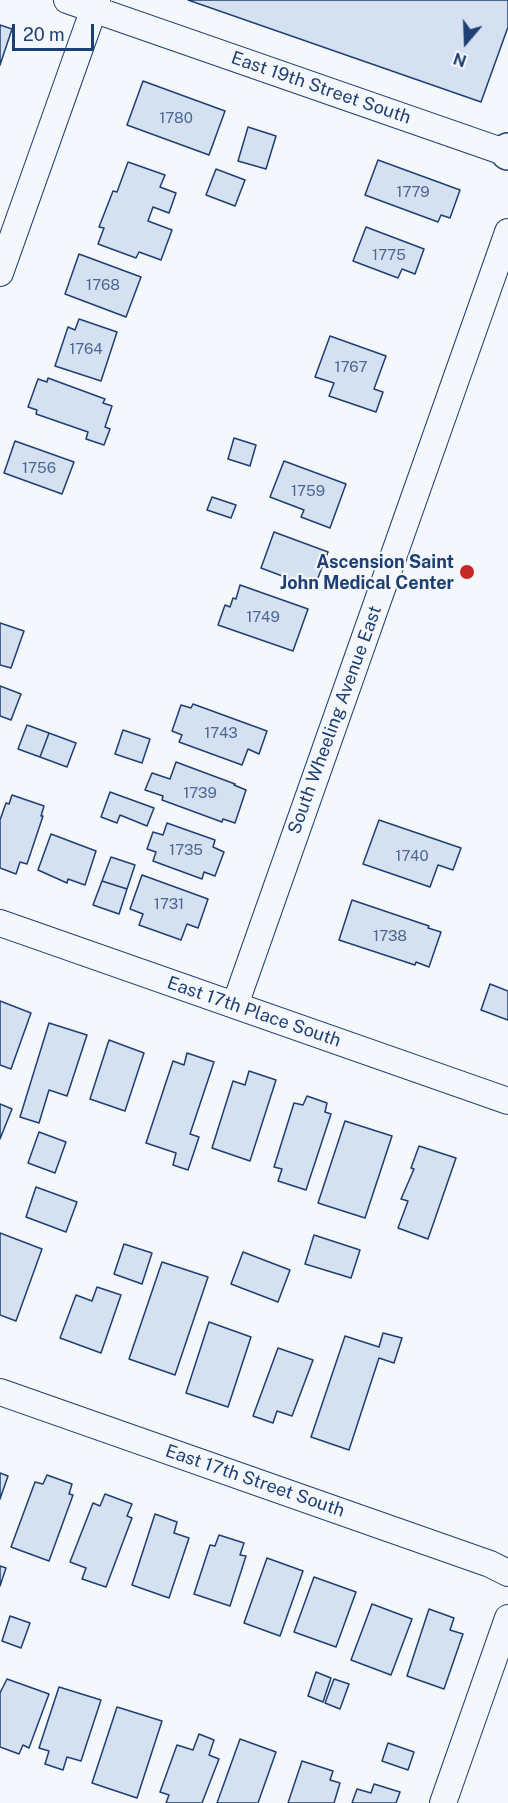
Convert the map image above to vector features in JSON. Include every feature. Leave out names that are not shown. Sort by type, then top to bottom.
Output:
[{"type":"street","name":"East 19th Street South","points":[[67,0],[96,5],[508,152]]},
{"type":"street","points":[[0,273],[96,5]]},
{"type":"street","name":"South Wheeling Avenue East","points":[[235,1005],[508,232]]},
{"type":"street","name":"East 17th Place South","points":[[0,923],[508,1101]]},
{"type":"street","name":"East 17th Street South","points":[[0,1392],[490,1564],[508,1573]]},
{"type":"street","points":[[443,1803],[508,1618]]},
{"type":"building","points":[[188,0],[508,0],[508,27],[481,102]]},
{"type":"building","points":[[0,25],[12,29],[0,65]]},
{"type":"building","points":[[143,81],[225,111],[209,155],[127,125]]},
{"type":"building","points":[[248,127],[276,136],[266,169],[238,161]]},
{"type":"building","points":[[378,160],[460,190],[450,218],[441,215],[438,222],[365,195]]},
{"type":"building","points":[[128,162],[165,175],[160,187],[176,193],[169,213],[153,207],[148,221],[172,230],[161,260],[139,252],[136,258],[98,244],[104,228],[99,227],[113,191],[117,192]]},
{"type":"building","points":[[216,169],[245,180],[235,206],[206,195]]},
{"type":"building","points":[[366,227],[424,249],[415,274],[402,269],[398,278],[353,261]]},
{"type":"building","points":[[79,254],[141,277],[126,317],[65,294]]},
{"type":"building","points":[[79,319],[117,332],[101,381],[55,366],[68,327],[75,330]]},
{"type":"building","points":[[330,336],[386,356],[374,389],[383,392],[376,412],[329,396],[334,383],[315,377]]},
{"type":"building","points":[[48,378],[105,399],[103,403],[112,406],[105,427],[110,429],[104,445],[86,439],[88,432],[36,414],[37,410],[28,407],[38,379],[47,382]]},
{"type":"building","points":[[234,438],[256,445],[250,466],[228,459]]},
{"type":"building","points":[[15,441],[74,462],[62,494],[4,473]]},
{"type":"building","points":[[284,461],[346,484],[330,528],[301,517],[304,510],[270,497]]},
{"type":"building","points":[[212,497],[236,505],[231,518],[207,510]]},
{"type":"building","points":[[274,532],[328,552],[314,588],[261,568]]},
{"type":"building","points":[[240,585],[308,609],[293,651],[218,625],[225,605],[230,607],[233,598],[236,599]]},
{"type":"building","points":[[0,623],[24,631],[11,668],[0,665]]},
{"type":"building","points":[[0,686],[21,694],[11,720],[0,716]]},
{"type":"building","points":[[193,704],[267,731],[259,754],[248,749],[242,765],[179,742],[182,735],[172,731],[181,705],[191,708]]},
{"type":"building","points":[[27,725],[49,733],[40,757],[18,749]]},
{"type":"building","points":[[123,730],[150,739],[142,763],[115,754]]},
{"type":"building","points":[[49,733],[76,743],[67,767],[40,757]]},
{"type":"building","points":[[176,762],[246,790],[235,823],[223,819],[222,822],[162,800],[163,796],[145,790],[152,773],[170,779]]},
{"type":"building","points":[[110,792],[154,808],[147,826],[120,815],[117,823],[101,817]]},
{"type":"building","points":[[12,795],[44,806],[41,816],[43,816],[27,864],[20,862],[16,874],[0,868],[0,820],[6,803],[9,804]]},
{"type":"building","points":[[379,820],[461,848],[453,870],[438,865],[430,887],[363,864]]},
{"type":"building","points":[[167,823],[215,840],[213,847],[224,852],[215,876],[204,872],[202,879],[153,861],[156,852],[147,849],[153,832],[163,835]]},
{"type":"building","points":[[51,834],[96,851],[85,885],[68,879],[67,883],[38,870]]},
{"type":"building","points":[[111,857],[135,865],[127,889],[102,881]]},
{"type":"building","points":[[142,875],[208,899],[198,928],[187,924],[181,940],[139,925],[143,914],[130,909]]},
{"type":"building","points":[[102,881],[127,889],[119,914],[93,905]]},
{"type":"building","points":[[352,900],[441,932],[429,967],[416,962],[415,965],[339,940]]},
{"type":"building","points":[[490,984],[508,991],[508,1020],[481,1010]]},
{"type":"building","points":[[0,1001],[31,1013],[11,1069],[0,1065]]},
{"type":"building","points":[[49,1023],[87,1035],[67,1096],[49,1090],[39,1123],[20,1117]]},
{"type":"building","points":[[109,1040],[144,1053],[125,1111],[90,1099]]},
{"type":"building","points":[[187,1053],[214,1062],[190,1134],[199,1137],[188,1170],[173,1165],[176,1153],[146,1143],[173,1061],[184,1065]]},
{"type":"building","points":[[249,1071],[276,1080],[250,1161],[212,1148],[233,1081],[245,1085]]},
{"type":"building","points":[[307,1096],[327,1103],[325,1112],[331,1114],[306,1190],[278,1181],[282,1169],[274,1167],[294,1103],[303,1105]]},
{"type":"building","points":[[0,1104],[12,1109],[0,1139]]},
{"type":"building","points":[[345,1121],[392,1136],[365,1218],[318,1203]]},
{"type":"building","points":[[39,1132],[66,1142],[55,1173],[28,1163]]},
{"type":"building","points":[[419,1146],[456,1158],[428,1239],[398,1228],[408,1201],[401,1199],[414,1169],[411,1168]]},
{"type":"building","points":[[36,1187],[77,1202],[66,1232],[26,1217]]},
{"type":"building","points":[[0,1233],[42,1249],[16,1321],[0,1315]]},
{"type":"building","points":[[314,1235],[360,1250],[351,1278],[305,1264]]},
{"type":"building","points":[[124,1244],[152,1253],[142,1284],[114,1274]]},
{"type":"building","points":[[243,1252],[290,1270],[278,1302],[231,1284]]},
{"type":"building","points":[[162,1262],[208,1277],[175,1375],[129,1359]]},
{"type":"building","points":[[97,1287],[121,1295],[101,1353],[60,1338],[76,1295],[92,1301]]},
{"type":"building","points":[[209,1322],[251,1337],[228,1407],[186,1393]]},
{"type":"building","points":[[383,1333],[402,1338],[394,1363],[379,1358],[349,1450],[311,1437],[345,1336],[379,1347]]},
{"type":"building","points":[[278,1348],[313,1360],[292,1416],[277,1411],[273,1423],[253,1416]]},
{"type":"building","points":[[0,1473],[8,1476],[0,1499]]},
{"type":"building","points":[[47,1475],[72,1484],[69,1494],[73,1495],[49,1561],[11,1547],[35,1482],[43,1484]]},
{"type":"building","points":[[105,1494],[132,1504],[127,1516],[132,1518],[106,1587],[82,1579],[86,1568],[70,1562],[93,1503],[100,1506]]},
{"type":"building","points":[[155,1514],[177,1522],[174,1533],[189,1538],[169,1598],[132,1585]]},
{"type":"building","points":[[219,1535],[244,1543],[240,1555],[246,1556],[230,1606],[194,1594],[210,1545],[215,1546]]},
{"type":"building","points":[[267,1558],[303,1571],[280,1636],[244,1623]]},
{"type":"building","points":[[0,1566],[6,1568],[0,1586]]},
{"type":"building","points":[[314,1577],[356,1592],[336,1647],[294,1632]]},
{"type":"building","points":[[372,1604],[412,1619],[391,1675],[351,1660]]},
{"type":"building","points":[[429,1609],[454,1618],[450,1630],[463,1634],[444,1689],[407,1676]]},
{"type":"building","points":[[10,1616],[30,1623],[21,1648],[2,1641]]},
{"type":"building","points":[[316,1672],[331,1678],[323,1702],[308,1696]]},
{"type":"building","points":[[7,1679],[49,1694],[29,1748],[23,1745],[19,1754],[0,1747],[0,1693]]},
{"type":"building","points":[[334,1679],[349,1684],[340,1709],[325,1703]]},
{"type":"building","points":[[59,1687],[101,1700],[81,1761],[67,1757],[63,1770],[45,1764],[49,1751],[39,1748]]},
{"type":"building","points":[[117,1707],[162,1721],[137,1798],[92,1783]]},
{"type":"building","points":[[199,1734],[214,1740],[209,1755],[219,1759],[202,1803],[166,1803],[169,1795],[160,1792],[177,1745],[193,1750]]},
{"type":"building","points":[[240,1739],[276,1752],[258,1803],[217,1803]]},
{"type":"building","points":[[388,1743],[414,1752],[408,1770],[382,1761]]},
{"type":"building","points":[[302,1761],[333,1771],[330,1780],[340,1783],[334,1803],[288,1803]]},
{"type":"building","points":[[374,1784],[400,1792],[396,1803],[352,1803],[357,1789],[371,1793]]},
{"type":"place","name":"Ascension Saint John Medical Center","points":[[467,572]]}]
